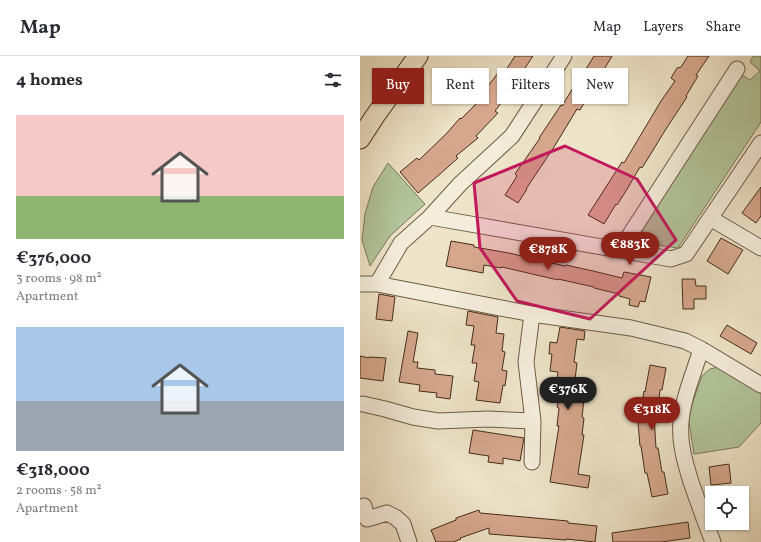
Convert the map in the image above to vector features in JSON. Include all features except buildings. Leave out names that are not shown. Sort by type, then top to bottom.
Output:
[{"type":"main road","points":[[360,139],[418,56]]},
{"type":"street","points":[[377,284],[401,243],[430,217],[460,184],[512,136],[564,56]]},
{"type":"street","points":[[620,250],[737,69]]},
{"type":"street","points":[[430,217],[671,259],[686,254],[761,143]]},
{"type":"street","points":[[710,218],[761,248]]},
{"type":"street","points":[[360,284],[377,284],[532,314],[631,328],[685,341],[702,349],[761,384]]},
{"type":"street","points":[[532,314],[526,362],[533,421],[532,462]]},
{"type":"street","points":[[702,349],[684,402],[681,423],[681,440],[683,456],[699,507],[713,542]]},
{"type":"street","points":[[363,404],[413,417],[438,421],[488,419],[533,421]]},
{"type":"street","points":[[364,506],[366,519],[387,513],[395,517],[403,524],[409,542]]},
{"type":"highlighted area","points":[[565,146],[637,179],[676,240],[590,319],[517,301],[480,248],[474,183]]},
{"type":"green space","points":[[753,56],[761,56],[761,122],[678,248],[654,244],[646,237],[641,225],[738,77],[744,76],[750,80],[760,71],[750,62]]},
{"type":"green space","points":[[388,163],[425,204],[390,236],[370,266],[362,240],[365,214],[373,187]]},
{"type":"green space","points":[[722,366],[761,392],[761,423],[739,447],[694,454],[688,415],[702,376],[710,369]]}]
